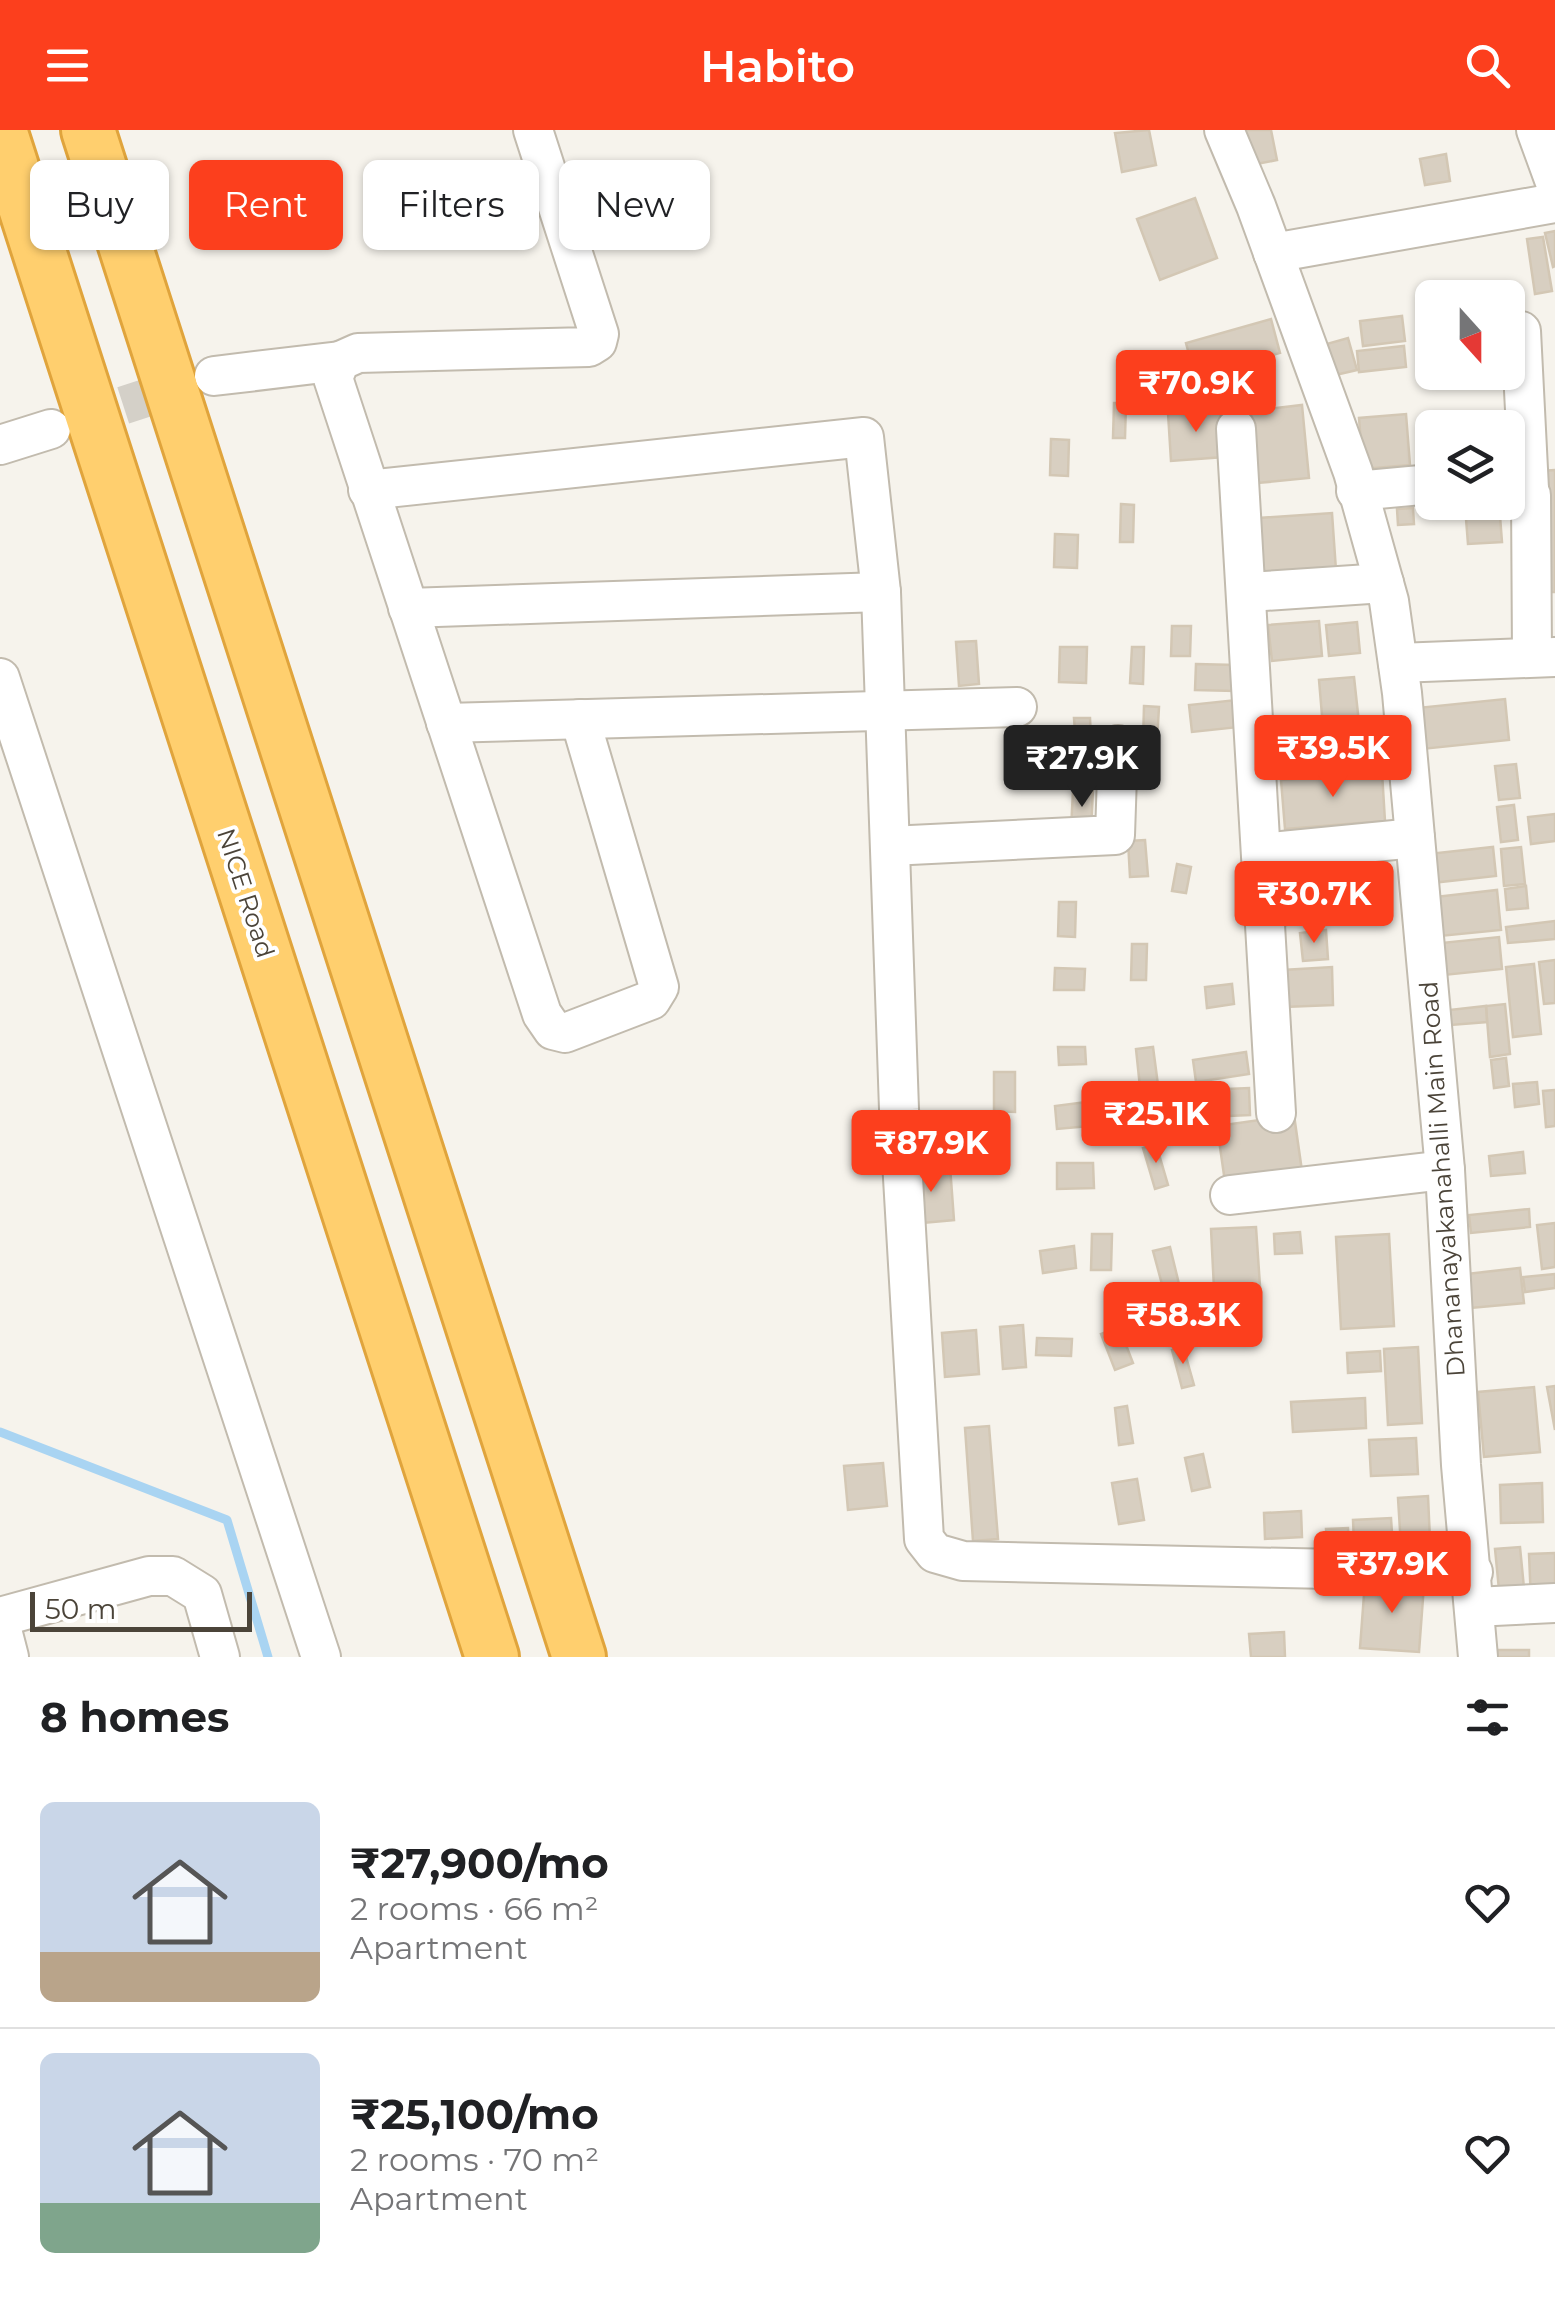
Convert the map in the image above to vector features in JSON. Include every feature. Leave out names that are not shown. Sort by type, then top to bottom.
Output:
[{"type":"highway","name":"NICE Road","points":[[0,130],[492,1657]]},
{"type":"highway","points":[[88,130],[579,1657]]},
{"type":"street","points":[[214,376],[340,361],[358,353],[589,347],[597,342],[599,334],[534,130]]},
{"type":"street","name":"Dhananayakanahalli Main Road","points":[[1224,130],[1274,253],[1353,472],[1384,583],[1398,663],[1444,1170],[1478,1657]]},
{"type":"street","points":[[1536,130],[1555,182]]},
{"type":"street","points":[[1274,253],[1555,204]]},
{"type":"street","points":[[340,361],[334,369],[334,390],[542,1014],[553,1030],[565,1033],[652,1000],[659,987],[580,719]]},
{"type":"street","points":[[0,445],[51,428]]},
{"type":"street","points":[[1236,428],[1249,592],[1276,1113]]},
{"type":"street","points":[[368,490],[864,438],[880,592],[920,1523],[930,1546],[962,1561],[1473,1590],[1555,1604]]},
{"type":"street","points":[[1356,492],[1415,486]]},
{"type":"street","points":[[1398,663],[1544,656],[1524,520]]},
{"type":"street","points":[[1249,592],[1384,583]]},
{"type":"street","points":[[408,608],[880,592]]},
{"type":"street","points":[[0,678],[321,1657]]},
{"type":"street","points":[[446,723],[1016,707]]},
{"type":"street","points":[[890,846],[1115,835],[1118,746]]},
{"type":"street","points":[[1262,853],[1415,838]]},
{"type":"street","points":[[1230,1196],[1444,1170]]},
{"type":"street","points":[[10,1657],[0,1620],[149,1576],[173,1576],[202,1594],[220,1657]]},
{"type":"building","points":[[1149,130],[1156,165],[1122,172],[1115,133]]},
{"type":"building","points":[[1243,130],[1271,130],[1277,160],[1246,166]]},
{"type":"building","points":[[1446,154],[1450,181],[1425,185],[1420,159]]},
{"type":"building","points":[[1195,198],[1217,258],[1160,280],[1137,219]]},
{"type":"building","points":[[1555,231],[1555,266],[1553,267],[1545,233]]},
{"type":"building","points":[[1543,237],[1552,291],[1535,294],[1527,239]]},
{"type":"building","points":[[1402,316],[1405,341],[1363,346],[1360,321]]},
{"type":"building","points":[[1271,319],[1280,353],[1195,377],[1186,343]]},
{"type":"building","points":[[1348,338],[1357,370],[1331,376],[1323,345]]},
{"type":"building","points":[[1404,346],[1406,367],[1359,372],[1357,351]]},
{"type":"building","points":[[1114,403],[1126,403],[1125,438],[1113,438]]},
{"type":"building","points":[[1302,405],[1309,478],[1258,483],[1251,411]]},
{"type":"building","points":[[1220,409],[1224,457],[1171,461],[1168,413]]},
{"type":"building","points":[[1406,414],[1410,465],[1363,469],[1359,418]]},
{"type":"building","points":[[1051,439],[1069,440],[1068,476],[1050,475]]},
{"type":"building","points":[[1555,470],[1555,592],[1550,592],[1541,471]]},
{"type":"building","points":[[1121,504],[1134,505],[1133,542],[1120,542]]},
{"type":"building","points":[[1413,508],[1414,524],[1398,525],[1397,509]]},
{"type":"building","points":[[1332,513],[1336,570],[1263,575],[1259,518]]},
{"type":"building","points":[[1466,520],[1500,520],[1502,542],[1468,544]]},
{"type":"building","points":[[1055,534],[1078,535],[1077,568],[1054,567]]},
{"type":"building","points":[[1319,621],[1322,656],[1272,661],[1268,625]]},
{"type":"building","points":[[1357,622],[1360,653],[1329,656],[1326,625]]},
{"type":"building","points":[[1172,626],[1191,626],[1190,656],[1171,656]]},
{"type":"building","points":[[976,641],[979,684],[959,686],[956,642]]},
{"type":"building","points":[[1060,647],[1087,647],[1086,683],[1059,682]]},
{"type":"building","points":[[1132,647],[1144,647],[1143,684],[1130,683]]},
{"type":"building","points":[[1196,664],[1236,665],[1235,691],[1195,690]]},
{"type":"building","points":[[1354,677],[1359,723],[1323,727],[1319,680]]},
{"type":"building","points":[[1505,699],[1509,740],[1422,749],[1417,708]]},
{"type":"building","points":[[1236,700],[1239,727],[1192,732],[1189,705]]},
{"type":"building","points":[[1144,706],[1159,707],[1157,742],[1143,742]]},
{"type":"building","points":[[1074,718],[1090,718],[1092,760],[1077,761]]},
{"type":"building","points":[[1325,747],[1328,775],[1313,776],[1310,749]]},
{"type":"building","points":[[1367,748],[1369,765],[1345,767],[1343,751]]},
{"type":"building","points":[[1516,764],[1520,798],[1499,800],[1495,766]]},
{"type":"building","points":[[1382,772],[1385,821],[1285,829],[1281,780]]},
{"type":"building","points":[[1073,790],[1093,790],[1091,830],[1071,830]]},
{"type":"building","points":[[1514,805],[1518,840],[1501,842],[1497,807]]},
{"type":"building","points":[[1555,814],[1555,841],[1531,844],[1528,817]]},
{"type":"building","points":[[1145,840],[1148,876],[1130,877],[1128,841]]},
{"type":"building","points":[[1493,847],[1496,876],[1431,883],[1428,854]]},
{"type":"building","points":[[1521,847],[1525,884],[1504,886],[1501,849]]},
{"type":"building","points":[[1177,864],[1191,867],[1186,893],[1172,891]]},
{"type":"building","points":[[1306,881],[1313,920],[1281,926],[1274,887]]},
{"type":"building","points":[[1526,886],[1528,908],[1507,910],[1505,889]]},
{"type":"building","points":[[1497,890],[1501,930],[1430,937],[1426,898]]},
{"type":"building","points":[[1059,902],[1076,902],[1075,937],[1058,936]]},
{"type":"building","points":[[1555,921],[1555,939],[1508,943],[1506,927]]},
{"type":"building","points":[[1326,930],[1328,959],[1303,961],[1300,933]]},
{"type":"building","points":[[1499,937],[1502,969],[1444,975],[1441,943]]},
{"type":"building","points":[[1132,944],[1147,944],[1146,980],[1131,980]]},
{"type":"building","points":[[1555,960],[1555,1003],[1544,1004],[1539,962]]},
{"type":"building","points":[[1534,964],[1541,1034],[1513,1037],[1506,967]]},
{"type":"building","points":[[1332,967],[1333,1005],[1285,1007],[1283,970]]},
{"type":"building","points":[[1055,968],[1085,969],[1084,990],[1054,990]]},
{"type":"building","points":[[1232,984],[1234,1004],[1207,1008],[1205,987]]},
{"type":"building","points":[[1505,1004],[1510,1054],[1490,1057],[1486,1006]]},
{"type":"building","points":[[1486,1006],[1487,1022],[1451,1025],[1449,1010]]},
{"type":"building","points":[[1058,1047],[1085,1047],[1086,1064],[1059,1065]]},
{"type":"building","points":[[1153,1047],[1158,1085],[1140,1087],[1136,1049]]},
{"type":"building","points":[[1246,1052],[1249,1074],[1196,1082],[1193,1060]]},
{"type":"building","points":[[1506,1058],[1509,1086],[1494,1088],[1491,1060]]},
{"type":"building","points":[[994,1072],[1015,1072],[1015,1112],[994,1111]]},
{"type":"building","points":[[1537,1082],[1539,1104],[1515,1107],[1513,1084]]},
{"type":"building","points":[[1249,1088],[1250,1115],[1206,1117],[1204,1090]]},
{"type":"building","points":[[1555,1090],[1555,1126],[1546,1127],[1543,1091]]},
{"type":"building","points":[[1087,1102],[1089,1126],[1057,1129],[1055,1106]]},
{"type":"building","points":[[1294,1115],[1303,1178],[1226,1189],[1217,1126]]},
{"type":"building","points":[[1156,1144],[1168,1185],[1155,1189],[1143,1148]]},
{"type":"building","points":[[1523,1152],[1525,1173],[1491,1176],[1489,1156]]},
{"type":"building","points":[[1057,1163],[1093,1163],[1094,1188],[1057,1189]]},
{"type":"building","points":[[950,1166],[954,1220],[912,1224],[907,1169]]},
{"type":"building","points":[[1529,1209],[1530,1227],[1471,1233],[1469,1215]]},
{"type":"building","points":[[1555,1223],[1555,1267],[1542,1269],[1537,1225]]},
{"type":"building","points":[[1256,1227],[1260,1286],[1214,1289],[1211,1229]]},
{"type":"building","points":[[1300,1232],[1302,1253],[1275,1254],[1274,1234]]},
{"type":"building","points":[[1092,1234],[1112,1234],[1111,1270],[1091,1270]]},
{"type":"building","points":[[1389,1234],[1394,1326],[1341,1329],[1336,1237]]},
{"type":"building","points":[[1074,1246],[1076,1268],[1043,1273],[1040,1251]]},
{"type":"building","points":[[1170,1247],[1179,1284],[1163,1288],[1153,1251]]},
{"type":"building","points":[[1520,1268],[1524,1303],[1460,1309],[1457,1275]]},
{"type":"building","points":[[1555,1274],[1555,1288],[1525,1292],[1523,1277]]},
{"type":"building","points":[[1023,1325],[1026,1367],[1003,1369],[1000,1327]]},
{"type":"building","points":[[1119,1327],[1133,1363],[1115,1370],[1101,1334]]},
{"type":"building","points":[[976,1330],[979,1374],[945,1377],[942,1333]]},
{"type":"building","points":[[1037,1338],[1072,1339],[1071,1356],[1036,1355]]},
{"type":"building","points":[[1183,1346],[1194,1385],[1182,1388],[1172,1350]]},
{"type":"building","points":[[1418,1347],[1422,1423],[1388,1425],[1384,1349]]},
{"type":"building","points":[[1380,1351],[1381,1371],[1348,1373],[1347,1353]]},
{"type":"building","points":[[1555,1386],[1555,1430],[1547,1387]]},
{"type":"building","points":[[1534,1387],[1540,1452],[1484,1457],[1478,1392]]},
{"type":"building","points":[[1365,1398],[1366,1428],[1293,1432],[1291,1402]]},
{"type":"building","points":[[1127,1406],[1133,1443],[1119,1445],[1115,1408]]},
{"type":"building","points":[[989,1426],[998,1539],[973,1541],[965,1428]]},
{"type":"building","points":[[1416,1438],[1418,1474],[1371,1476],[1369,1440]]},
{"type":"building","points":[[1203,1454],[1210,1487],[1192,1491],[1185,1458]]},
{"type":"building","points":[[883,1463],[887,1506],[848,1510],[844,1466]]},
{"type":"building","points":[[1137,1479],[1144,1520],[1119,1524],[1112,1483]]},
{"type":"building","points":[[1542,1483],[1543,1522],[1501,1523],[1500,1485]]},
{"type":"building","points":[[1428,1496],[1431,1562],[1402,1563],[1398,1498]]},
{"type":"building","points":[[1301,1511],[1302,1537],[1265,1539],[1264,1513]]},
{"type":"building","points":[[1391,1518],[1394,1564],[1355,1566],[1353,1520]]},
{"type":"building","points":[[1348,1528],[1350,1562],[1327,1563],[1326,1529]]},
{"type":"building","points":[[1520,1547],[1525,1598],[1500,1600],[1495,1549]]},
{"type":"building","points":[[1555,1553],[1555,1600],[1531,1601],[1529,1554]]},
{"type":"building","points":[[1365,1581],[1424,1585],[1419,1652],[1360,1648]]},
{"type":"building","points":[[1284,1632],[1285,1657],[1251,1657],[1249,1634]]},
{"type":"building","points":[[1497,1650],[1529,1650],[1529,1657],[1497,1657]]},
{"type":"waterway","points":[[0,1432],[227,1520],[268,1657]]},
{"type":"tunnel","points":[[69,423],[192,383]]}]
